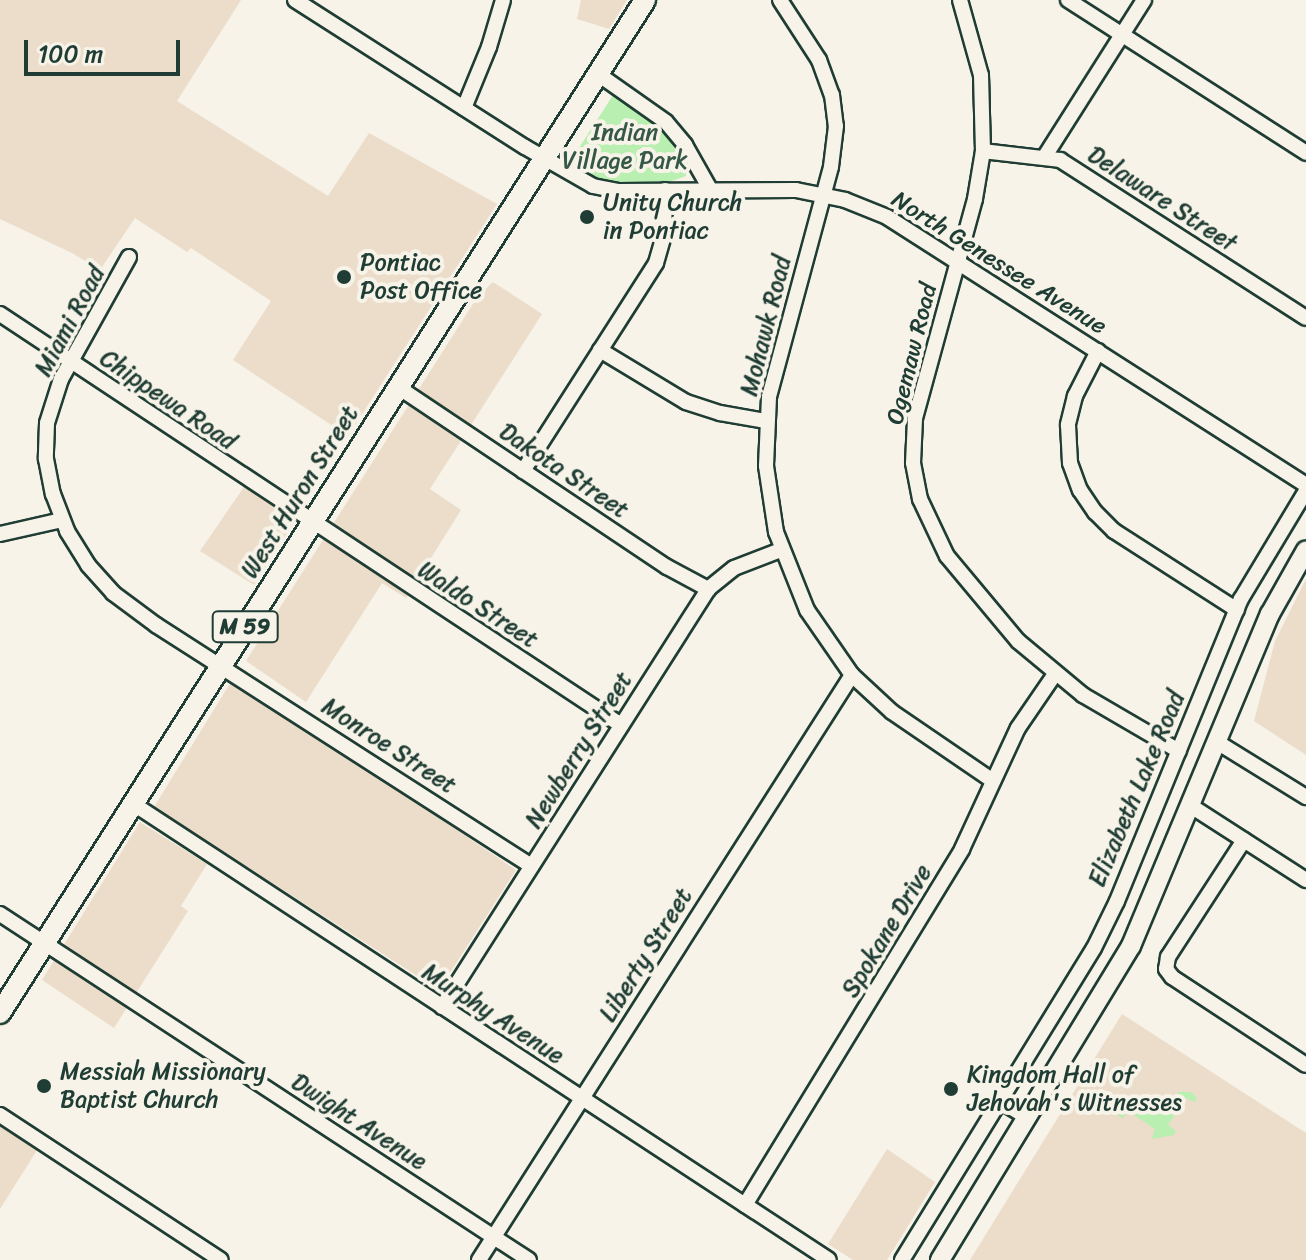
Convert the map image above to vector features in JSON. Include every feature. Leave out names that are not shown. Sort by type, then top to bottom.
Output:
[{"type":"highway","name":"West Huron Street","points":[[0,1013],[645,0]]},
{"type":"main road","points":[[940,1260],[1126,955],[1270,614],[1306,550]]},
{"type":"street","name":"North Genessee Avenue","points":[[295,0],[545,158],[605,189],[783,188],[823,194],[887,217],[1306,485]]},
{"type":"street","points":[[464,108],[489,47],[503,0]]},
{"type":"street","name":"Mohawk Road","points":[[780,0],[814,48],[832,95],[835,144],[776,362],[766,421],[767,481],[781,550],[807,610],[852,675],[892,712],[993,781]]},
{"type":"street","name":"Ogemaw Road","points":[[960,0],[981,75],[983,151],[978,186],[917,411],[913,449],[916,481],[932,529],[953,564],[998,621],[1055,674],[1102,708],[1179,751]]},
{"type":"street","points":[[1068,0],[1306,153]]},
{"type":"street","points":[[1045,156],[1144,0]]},
{"type":"street","points":[[598,74],[670,126],[694,159],[710,189]]},
{"type":"street","name":"Delaware Street","points":[[983,151],[1045,156],[1069,165],[1306,318]]},
{"type":"street","points":[[523,471],[660,254],[664,235],[665,190]]},
{"type":"street","name":"Miami Road","points":[[129,257],[71,361],[53,400],[45,440],[49,481],[62,520],[88,565],[113,593],[221,664]]},
{"type":"street","name":"Chippewa Road","points":[[0,314],[312,522]]},
{"type":"street","points":[[600,350],[686,402],[731,416],[766,421]]},
{"type":"street","points":[[1098,351],[1075,396],[1068,425],[1070,463],[1080,490],[1095,512],[1114,531],[1237,610]]},
{"type":"street","name":"Dakota Street","points":[[398,387],[667,567],[708,589]]},
{"type":"street","name":"Elizabeth Lake Road","points":[[902,1260],[1094,948],[1237,610],[1261,563],[1306,491]]},
{"type":"street","points":[[0,534],[62,520]]},
{"type":"street","name":"Waldo Street","points":[[312,522],[621,725]]},
{"type":"street","name":"Newberry Street","points":[[442,1007],[708,589],[734,568],[781,550]]},
{"type":"street","name":"Monroe Street","points":[[221,664],[531,866]]},
{"type":"street","name":"Spokane Drive","points":[[745,1205],[962,849],[1025,716],[1055,674]]},
{"type":"street","name":"Liberty Street","points":[[479,1260],[852,675]]},
{"type":"street","points":[[1217,742],[1306,797]]},
{"type":"street","name":"Murphy Avenue","points":[[132,803],[829,1260]]},
{"type":"street","points":[[1191,806],[1306,880]]},
{"type":"street","points":[[1244,840],[1168,957],[1166,969],[1172,977],[1306,1065]]},
{"type":"street","name":"Dwight Avenue","points":[[0,914],[529,1260]]},
{"type":"street","points":[[1000,1101],[1028,1118]]},
{"type":"street","points":[[0,1115],[221,1260]]},
{"type":"shaded area","points":[[0,0],[241,0],[177,101],[328,196],[369,133],[497,204],[348,436],[233,360],[271,301],[191,248],[187,252],[135,218],[100,270],[72,253],[0,219]]},
{"type":"shaded area","points":[[581,0],[627,0],[609,29],[577,19]]},
{"type":"shaded area","points":[[493,282],[542,314],[430,489],[461,510],[406,598],[382,583],[306,702],[246,661],[478,296]]},
{"type":"shaded area","points":[[246,484],[297,518],[254,585],[200,551]]},
{"type":"shaded area","points":[[1306,579],[1306,755],[1254,721],[1275,641]]},
{"type":"shaded area","points":[[239,682],[516,870],[439,990],[154,807],[229,685]]},
{"type":"shaded area","points":[[140,822],[207,864],[181,906],[188,911],[114,1028],[42,980]]},
{"type":"shaded area","points":[[1122,1014],[1306,1133],[1306,1260],[970,1260]]},
{"type":"shaded area","points":[[0,1122],[39,1147],[0,1209]]},
{"type":"shaded area","points":[[887,1149],[935,1182],[887,1260],[853,1260],[828,1244]]},
{"type":"green space","name":"Indian Village Park","points":[[615,92],[652,119],[676,145],[687,162],[686,176],[672,181],[619,184],[592,177],[570,162]]},
{"type":"green space","points":[[1178,1092],[1192,1092],[1197,1099],[1194,1102],[1186,1098],[1168,1125],[1176,1131],[1174,1135],[1152,1139],[1155,1129],[1128,1111],[1123,1118],[1118,1116],[1120,1110],[1131,1103],[1139,1113],[1176,1102]]},
{"type":"place","name":"Unity Church in Pontiac","points":[[587,217]]},
{"type":"place","name":"Pontiac Post Office","points":[[344,277]]},
{"type":"place","name":"Messiah Missionary Baptist Church","points":[[44,1086]]},
{"type":"place","name":"Kingdom Hall of Jehovah's Witnesses","points":[[951,1089]]}]
